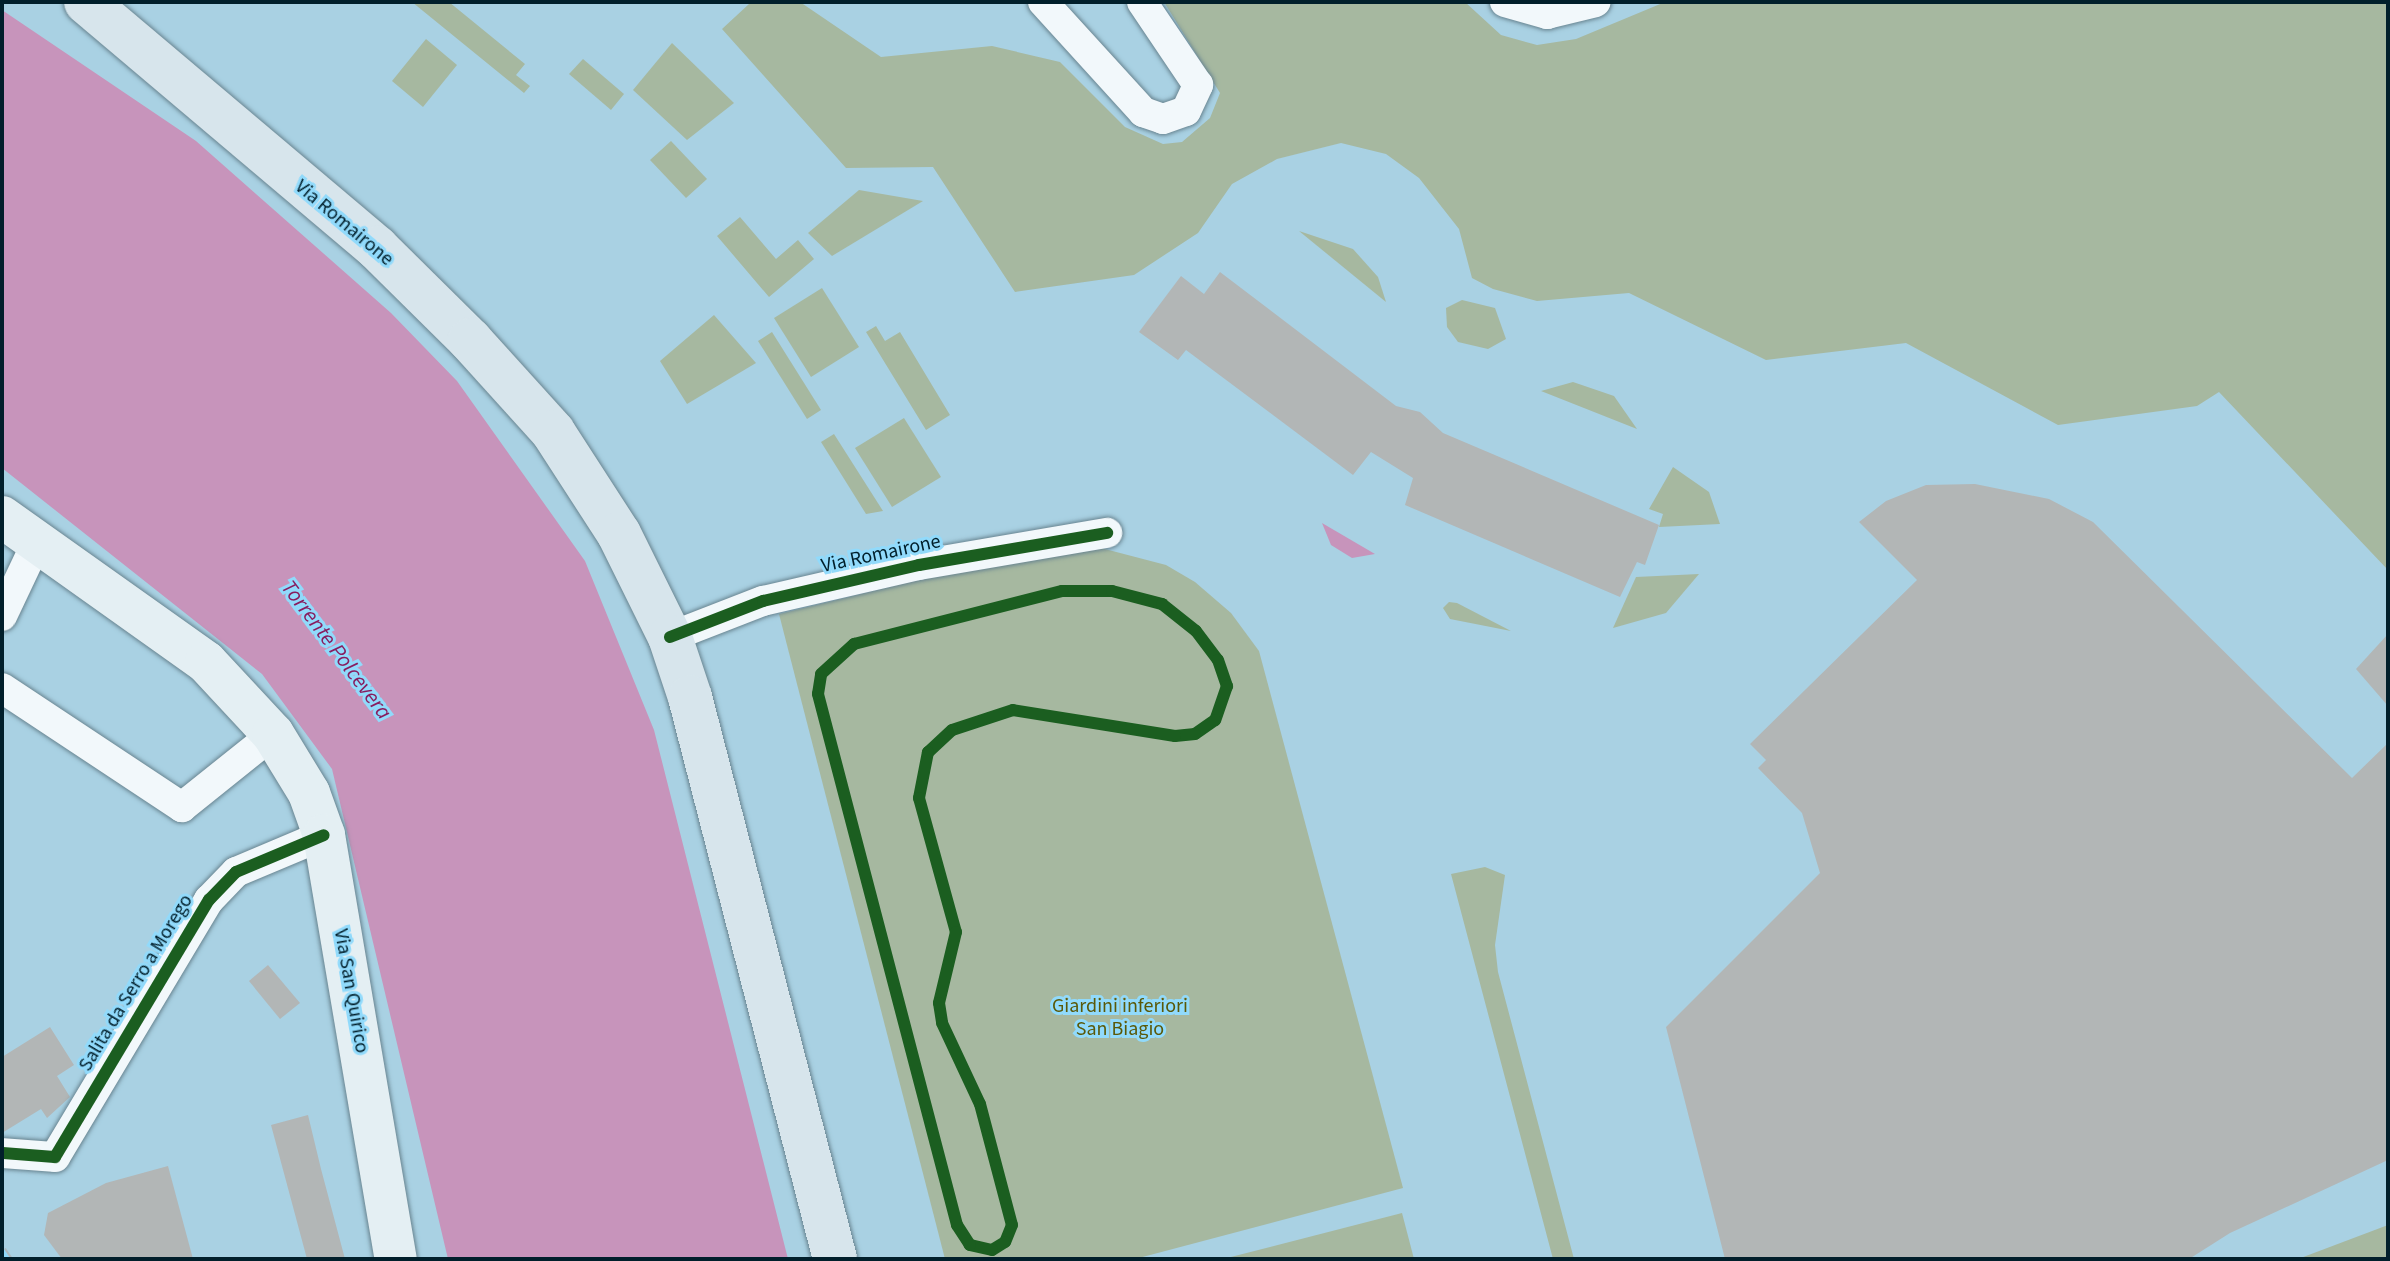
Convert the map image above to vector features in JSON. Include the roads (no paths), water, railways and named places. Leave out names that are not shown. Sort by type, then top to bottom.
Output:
[{"type":"main road","name":"Via Romairone","points":[[86,2],[377,248],[470,340],[553,432],[619,534],[670,637],[835,1259]]},
{"type":"main road","name":"Via San Quirico","points":[[2,517],[206,662],[273,734],[309,793],[324,835],[396,1259]]},
{"type":"street","points":[[1043,2],[1143,112],[1163,119],[1186,111],[1198,85],[1142,2]]},
{"type":"street","points":[[1505,2],[1547,14],[1596,2]]},
{"type":"street","name":"Via Romairone","points":[[670,637],[763,601],[919,565],[1107,533]]},
{"type":"street","points":[[2,616],[37,542]]},
{"type":"street","points":[[2,688],[182,807],[273,734]]},
{"type":"street","name":"Salita da Serro a Morego","points":[[2,1153],[55,1157],[209,900],[236,872],[324,835]]},
{"type":"water","name":"Torrente Polcevera","points":[[2,10],[196,141],[391,313],[457,381],[585,561],[654,730],[788,1259],[448,1259],[332,769],[262,674],[2,468]]},
{"type":"water","points":[[1322,523],[1375,554],[1352,558],[1331,545]]},
{"type":"railway","points":[[2,1250],[8,1259]]},
{"type":"park label","name":"Giardini inferiori San Biagio","points":[[1120,1018]]}]
